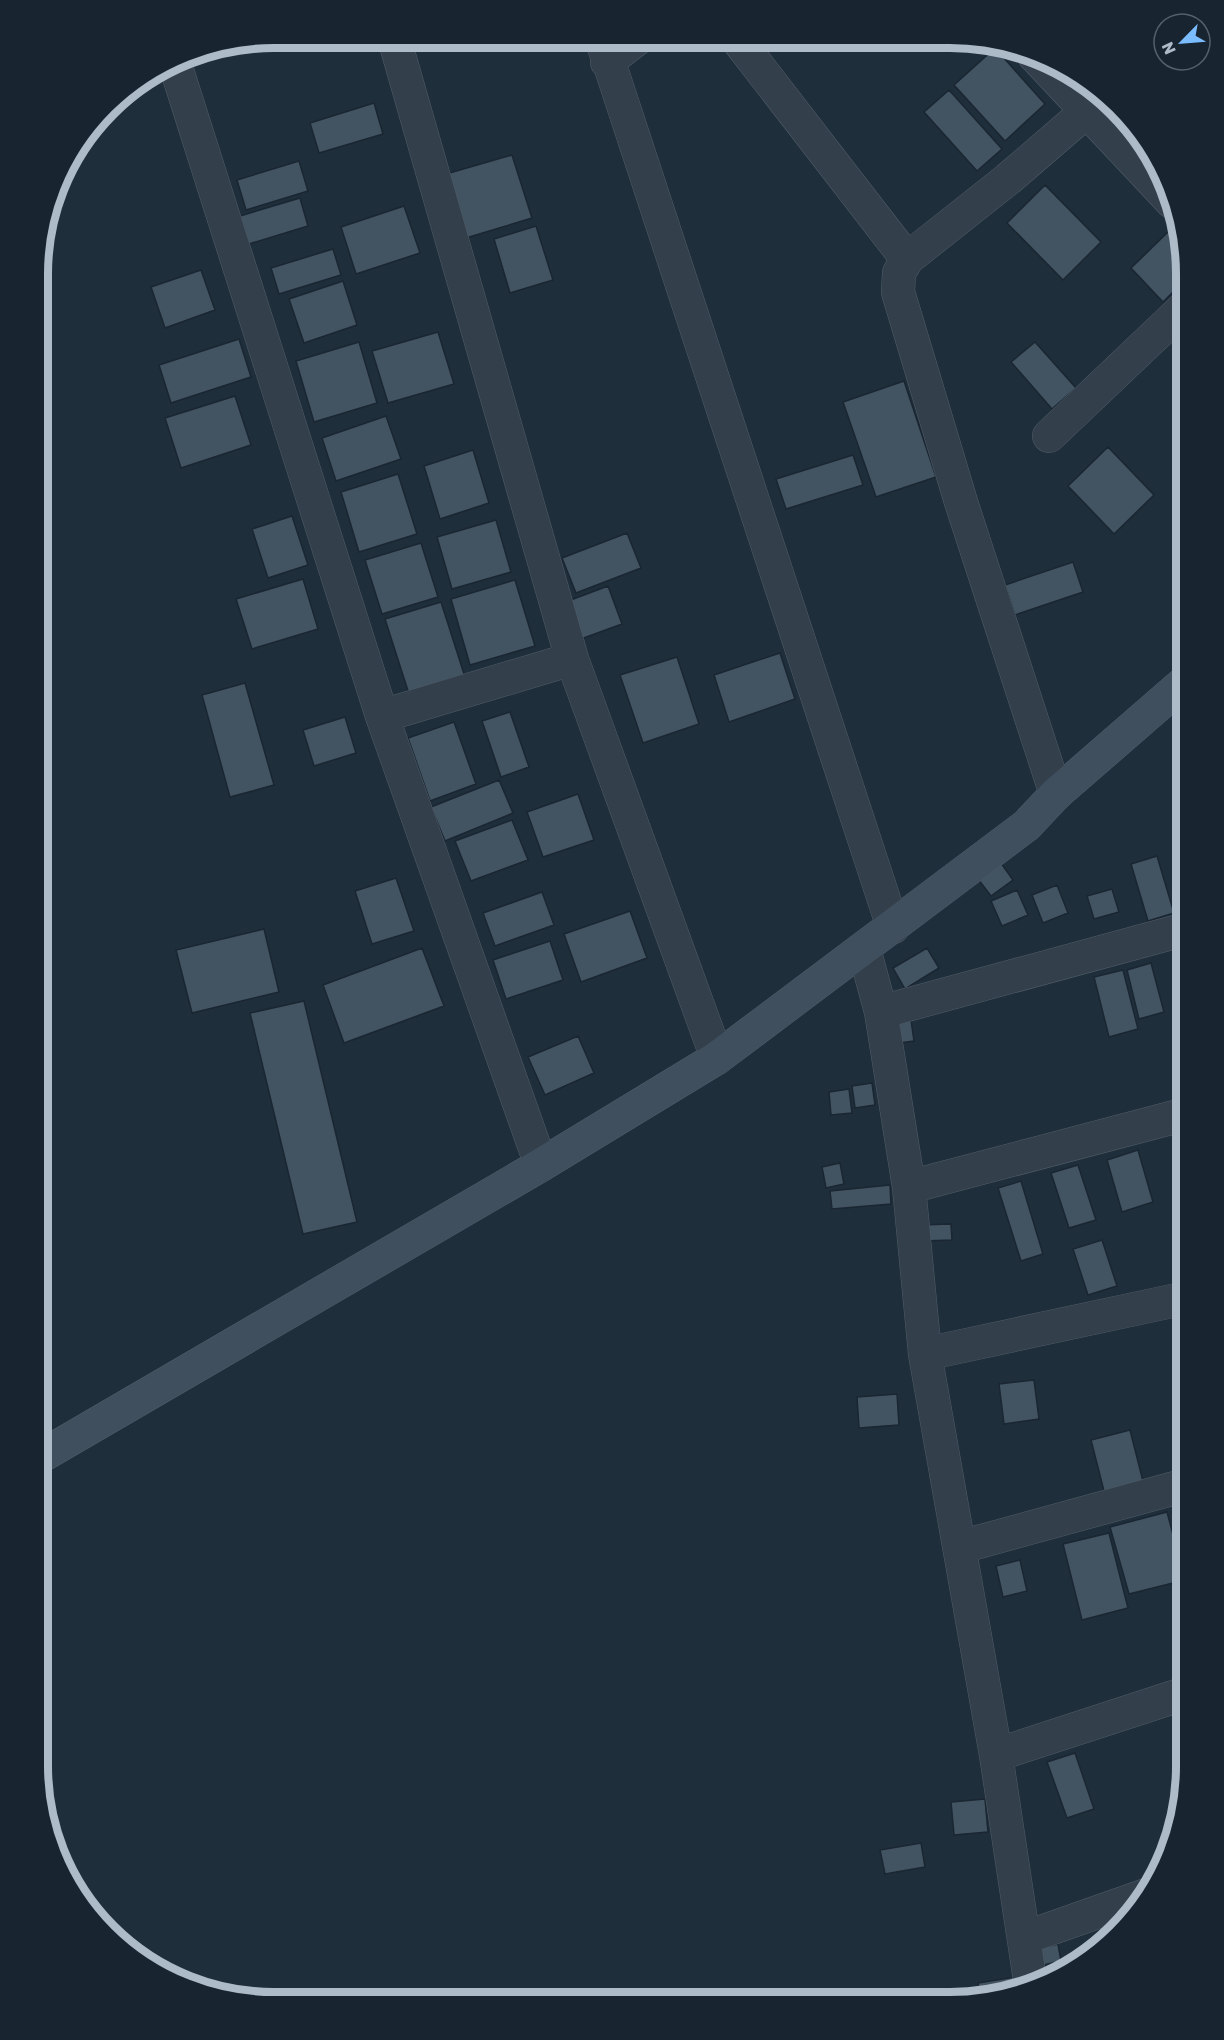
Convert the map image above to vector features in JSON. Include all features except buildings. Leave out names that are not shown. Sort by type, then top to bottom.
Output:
[{"type":"main road","points":[[48,1452],[541,1166],[717,1058],[1027,825],[1056,794],[1176,690]]},
{"type":"street","points":[[397,48],[572,659],[717,1058]]},
{"type":"street","points":[[744,48],[907,258]]},
{"type":"street","points":[[604,50],[893,927]]},
{"type":"street","points":[[176,70],[382,716],[541,1166]]},
{"type":"street","points":[[1048,70],[1160,189]]},
{"type":"street","points":[[1056,794],[961,502],[898,292],[899,273],[907,258],[1008,179],[1087,111]]},
{"type":"street","points":[[1049,436],[1176,315]]},
{"type":"street","points":[[382,716],[572,659]]},
{"type":"street","points":[[881,1012],[1176,932]]},
{"type":"street","points":[[864,949],[881,1012],[909,1187],[925,1354],[996,1755],[1030,1978]]},
{"type":"street","points":[[909,1187],[1176,1117]]},
{"type":"street","points":[[925,1354],[1176,1300]]},
{"type":"street","points":[[960,1546],[1176,1488]]},
{"type":"street","points":[[996,1755],[1176,1696]]},
{"type":"street","points":[[1024,1938],[1133,1899]]}]
